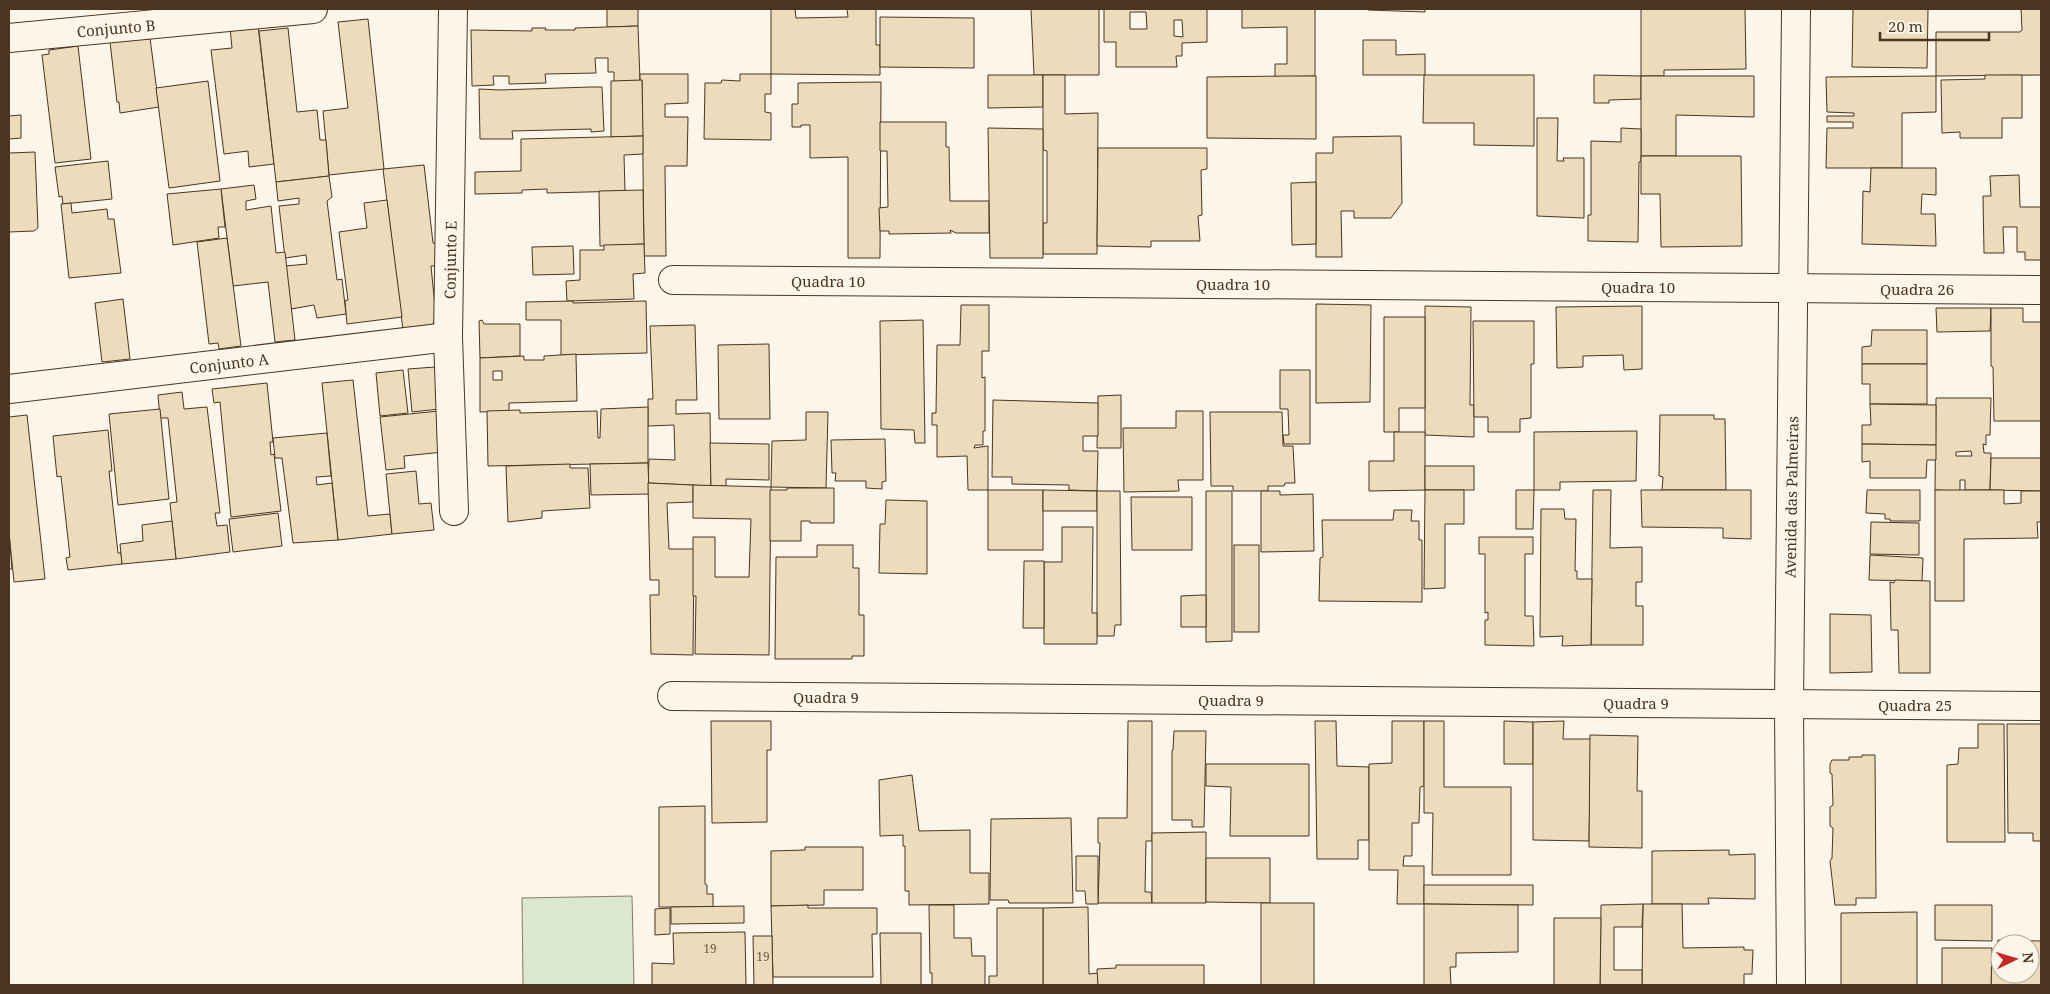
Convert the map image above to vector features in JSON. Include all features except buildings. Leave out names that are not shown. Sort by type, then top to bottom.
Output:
[{"type":"street","name":"Conjunto B","points":[[9,38],[313,9]]},
{"type":"street","name":"Conjunto E","points":[[454,9],[448,337],[454,511]]},
{"type":"street","name":"Avenida das Palmeiras","points":[[1791,985],[1789,704],[1796,9]]},
{"type":"street","name":"Quadra 10","points":[[673,280],[1794,288]]},
{"type":"street","name":"Quadra 26","points":[[1794,288],[2041,290]]},
{"type":"street","name":"Conjunto A","points":[[9,389],[448,337]]},
{"type":"street","name":"Quadra 9","points":[[672,696],[1789,704]]},
{"type":"street","name":"Quadra 25","points":[[1789,704],[2041,706]]},
{"type":"green space","points":[[632,896],[634,985],[523,985],[522,898]]}]
